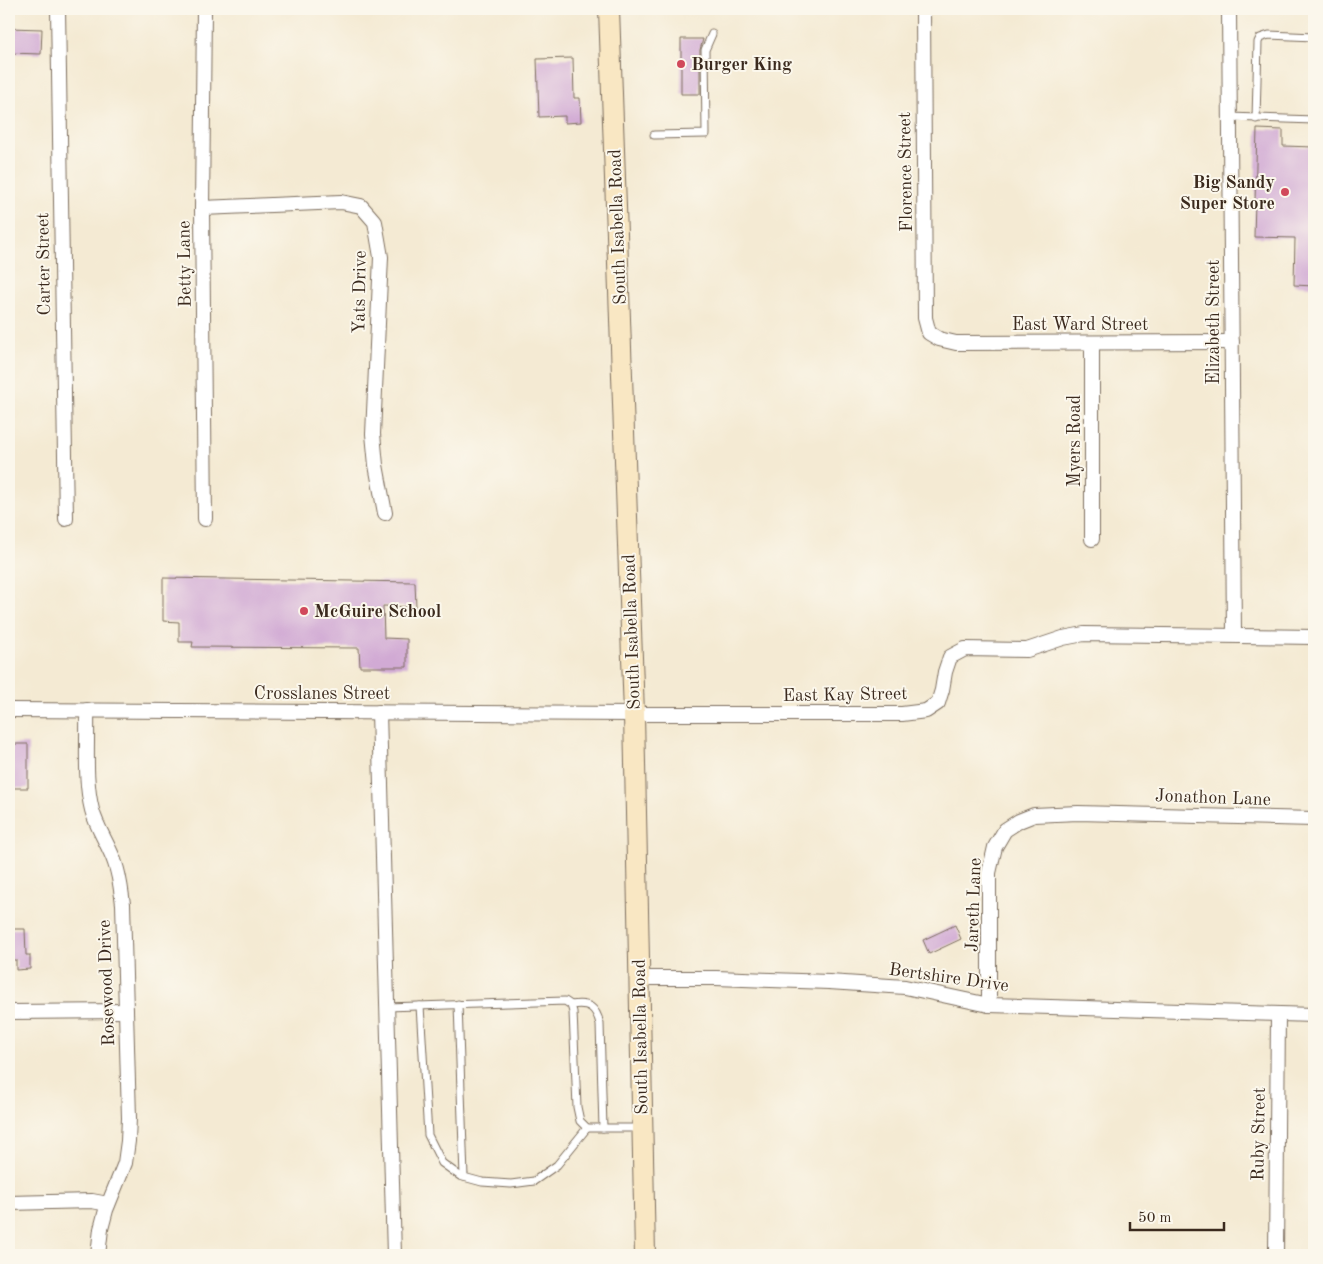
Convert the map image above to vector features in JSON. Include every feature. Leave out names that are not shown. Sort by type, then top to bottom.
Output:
[{"type":"main road","name":"South Isabella Road","points":[[609,9],[634,714],[645,1255]]},
{"type":"street","name":"Carter Street","points":[[58,9],[66,519]]},
{"type":"street","name":"Betty Lane","points":[[204,9],[202,208],[206,519]]},
{"type":"street","name":"Florence Street","points":[[923,9],[925,318],[929,334]]},
{"type":"street","name":"Elizabeth Street","points":[[1229,9],[1234,635]]},
{"type":"street","name":"Yats Drive","points":[[202,208],[341,202],[361,206],[375,222],[381,257],[373,434],[376,465],[385,513]]},
{"type":"street","name":"East Ward Street","points":[[929,334],[938,339],[956,343],[1232,342]]},
{"type":"street","name":"Myers Road","points":[[1092,343],[1092,540]]},
{"type":"street","name":"East Kay Street","points":[[634,714],[902,714],[926,711],[938,703],[950,657],[965,649],[1027,650],[1063,638],[1084,634],[1314,637]]},
{"type":"street","name":"Crosslanes Street","points":[[9,710],[634,714]]},
{"type":"street","name":"Rosewood Drive","points":[[87,710],[88,780],[92,809],[115,862],[120,880],[123,904],[129,1118],[128,1141],[124,1163],[108,1204],[101,1229],[98,1255]]},
{"type":"street","points":[[379,712],[394,1255]]},
{"type":"street","name":"Jonathon Lane","points":[[1111,814],[1314,819]]},
{"type":"street","name":"Jareth Lane","points":[[990,1005],[990,873],[995,847],[1005,830],[1018,821],[1034,815],[1111,814]]},
{"type":"street","name":"Bertshire Drive","points":[[638,978],[716,978],[905,987],[990,1005],[1314,1015]]},
{"type":"street","points":[[9,1012],[126,1011]]},
{"type":"street","name":"Ruby Street","points":[[1276,1255],[1278,1014]]},
{"type":"street","points":[[9,1203],[92,1201],[108,1204]]},
{"type":"lane","points":[[654,135],[706,134],[705,50],[712,34]]},
{"type":"lane","points":[[1256,119],[1258,42],[1260,38],[1269,35],[1314,37]]},
{"type":"lane","points":[[1230,117],[1314,120]]},
{"type":"lane","points":[[387,1007],[565,1001],[571,1005],[573,1012],[577,1107],[580,1121],[587,1128],[642,1128]]},
{"type":"lane","points":[[571,1005],[579,1003],[588,1005],[594,1009],[598,1016],[600,1024],[603,1128]]},
{"type":"lane","points":[[458,1004],[464,1177]]},
{"type":"lane","points":[[420,1006],[428,1136],[442,1163],[464,1177],[482,1182],[511,1184],[534,1181],[557,1165],[587,1128]]},
{"type":"building","points":[[9,28],[42,29],[41,54],[9,53]]},
{"type":"building","points":[[681,39],[703,39],[700,50],[700,94],[681,94]]},
{"type":"building","points":[[573,58],[574,98],[580,98],[581,122],[565,123],[565,116],[539,117],[537,59]]},
{"type":"building","name":"Big Sandy Super Store","points":[[1257,129],[1283,130],[1283,146],[1314,147],[1314,286],[1294,285],[1295,238],[1254,237]]},
{"type":"building","points":[[163,578],[415,582],[416,607],[383,606],[384,638],[407,639],[407,667],[360,667],[359,648],[192,647],[193,642],[179,642],[179,622],[163,621]]},
{"type":"building","points":[[12,744],[28,744],[28,788],[12,788],[12,782],[9,782],[9,752],[12,751]]},
{"type":"building","points":[[955,925],[961,939],[929,954],[923,940]]},
{"type":"building","points":[[9,929],[25,929],[26,955],[30,955],[30,969],[16,970],[16,960],[9,960]]},
{"type":"place","name":"Burger King","points":[[681,64]]},
{"type":"place","name":"Big Sandy Super Store","points":[[1285,192]]},
{"type":"place","name":"McGuire School","points":[[304,611]]}]
